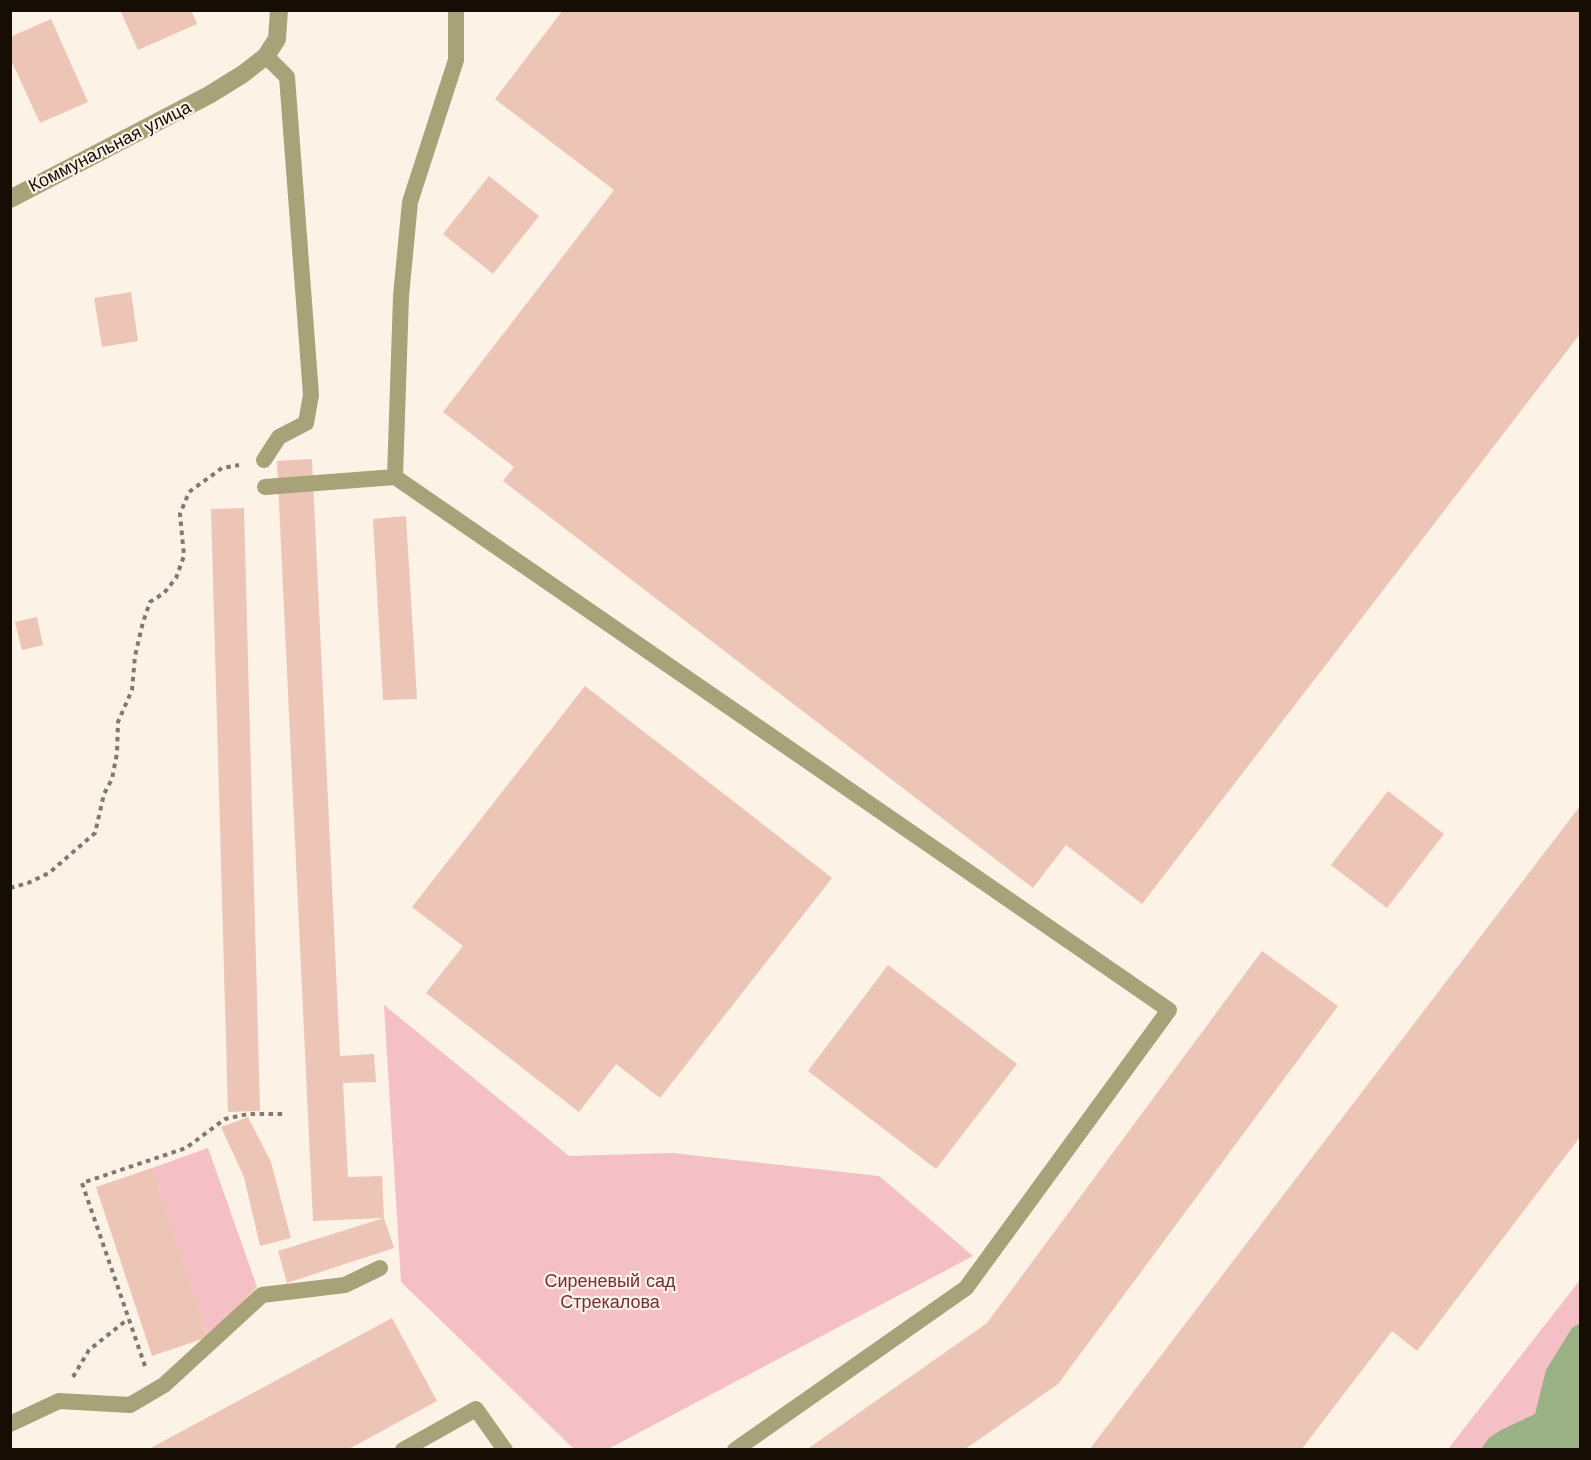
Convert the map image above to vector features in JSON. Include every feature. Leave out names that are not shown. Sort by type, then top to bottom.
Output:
[{"type":"street","points":[[266,56],[277,39],[279,10]]},
{"type":"street","name":"Коммунальная улица","points":[[10,199],[209,95],[266,56]]},
{"type":"lane","points":[[395,477],[401,296],[410,202],[456,60],[456,10]]},
{"type":"lane","points":[[264,460],[279,437],[306,423],[311,395],[287,77],[266,56]]},
{"type":"lane","points":[[265,487],[395,477],[1169,1010],[966,1288],[735,1449]]},
{"type":"lane","points":[[10,1424],[58,1401],[130,1404],[164,1385],[262,1295],[345,1285],[380,1268]]},
{"type":"lane","points":[[402,1449],[476,1409],[505,1449]]},
{"type":"path","points":[[10,888],[49,873],[95,832],[104,794],[112,779],[117,753],[118,722],[132,690],[135,656],[143,622],[150,602],[164,593],[176,578],[184,556],[180,514],[189,492],[222,468],[264,460]]},
{"type":"path","points":[[164,1385],[147,1372],[82,1184],[186,1148],[225,1119],[248,1114],[285,1114]]},
{"type":"path","points":[[58,1401],[89,1350],[128,1319]]},
{"type":"green space","name":"Сиреневый сад Стрекалова","points":[[384,1005],[569,1156],[672,1153],[879,1176],[973,1256],[608,1449],[574,1449],[401,1282]]},
{"type":"green space","points":[[208,1148],[257,1287],[208,1337],[152,1168]]},
{"type":"green space","points":[[1580,1280],[1580,1449],[1448,1449]]},
{"type":"shaded area","points":[[1580,1323],[1580,1449],[1481,1449],[1489,1438],[1501,1430],[1535,1414],[1546,1370],[1572,1328]]},
{"type":"building","points":[[120,10],[191,10],[197,24],[138,50]]},
{"type":"building","points":[[563,10],[1580,10],[1580,334],[1142,904],[1066,845],[1033,888],[503,481],[514,467],[443,412],[614,190],[495,99]]},
{"type":"building","points":[[51,19],[88,102],[40,123],[10,58],[10,37]]},
{"type":"building","points":[[489,176],[539,216],[493,274],[443,234]]},
{"type":"building","points":[[131,292],[138,341],[102,347],[94,298]]},
{"type":"building","points":[[312,459],[340,1056],[374,1054],[376,1082],[343,1083],[348,1177],[382,1176],[384,1218],[313,1221],[277,461]]},
{"type":"building","points":[[244,508],[260,1111],[228,1112],[211,509]]},
{"type":"building","points":[[406,516],[417,699],[383,700],[373,519]]},
{"type":"building","points":[[37,617],[43,645],[22,650],[15,622]]},
{"type":"building","points":[[585,686],[832,878],[660,1098],[616,1064],[579,1112],[426,993],[463,946],[412,907]]},
{"type":"building","points":[[1388,791],[1444,834],[1387,908],[1331,865]]},
{"type":"building","points":[[1580,806],[1580,1137],[1417,1351],[1392,1331],[1301,1450],[1089,1450]]},
{"type":"building","points":[[1262,951],[1338,1006],[1058,1384],[964,1450],[806,1450],[987,1323]]},
{"type":"building","points":[[888,965],[1017,1064],[936,1169],[808,1071]]},
{"type":"building","points":[[248,1117],[271,1162],[291,1238],[260,1246],[244,1177],[221,1127]]},
{"type":"building","points":[[152,1168],[208,1337],[152,1356],[96,1187]]},
{"type":"building","points":[[384,1218],[394,1248],[287,1283],[278,1251]]},
{"type":"building","points":[[392,1318],[437,1401],[347,1450],[147,1450]]}]
